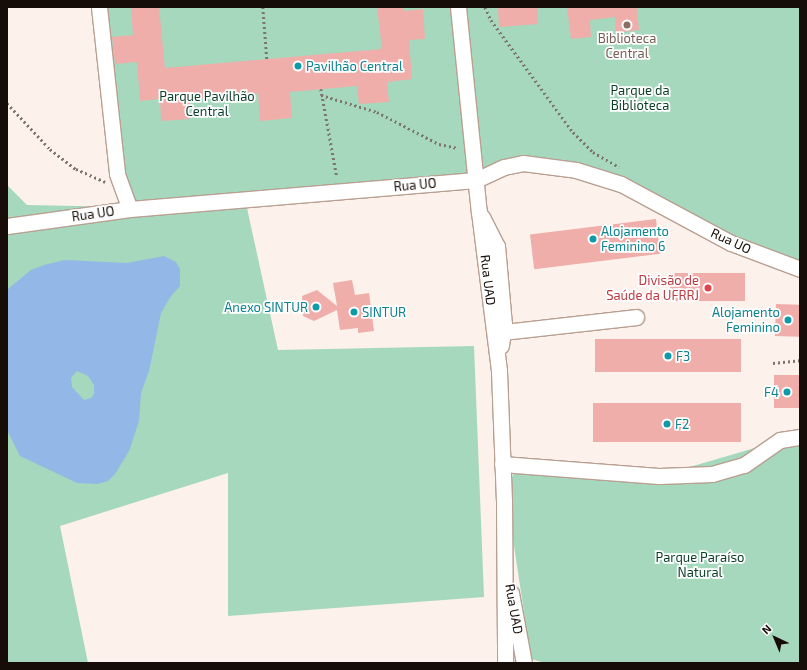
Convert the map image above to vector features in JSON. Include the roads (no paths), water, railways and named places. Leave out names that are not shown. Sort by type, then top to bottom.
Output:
[{"type":"street","points":[[99,7],[117,174],[121,190],[130,208]]},
{"type":"street","name":"Rua UAD","points":[[458,7],[479,212],[499,371],[504,555],[505,663]]},
{"type":"street","name":"Rua UO","points":[[7,226],[130,208],[476,180],[504,167],[523,163],[583,172],[621,184],[647,196],[731,243],[800,269]]},
{"type":"street","points":[[479,212],[493,234],[497,246],[503,332],[499,371]]},
{"type":"street","points":[[503,332],[636,317]]},
{"type":"street","points":[[502,464],[659,476],[712,474],[744,465],[766,452],[780,440],[800,437]]},
{"type":"street","name":"Rua UAD","points":[[504,555],[524,663]]},
{"type":"water","points":[[164,256],[176,262],[180,269],[180,286],[171,296],[161,313],[149,371],[141,393],[139,421],[129,451],[115,474],[108,481],[98,484],[77,483],[20,456],[7,430],[8,289],[31,270],[65,260],[127,263]],"holes":[[[77,371],[88,376],[94,385],[94,394],[91,398],[84,400],[72,387],[71,378]]]},
{"type":"place","name":"Biblioteca Central","points":[[627,25]]},
{"type":"place","name":"Pavilhão Central","points":[[298,66]]},
{"type":"place","name":"Alojamento Feminino 6","points":[[593,239]]},
{"type":"place","name":"Divisão de Saúde da UFRRJ","points":[[708,288]]},
{"type":"place","name":"Anexo SINTUR","points":[[316,307]]},
{"type":"place","name":"SINTUR","points":[[354,312]]},
{"type":"place","name":"Alojamento Feminino","points":[[788,320]]},
{"type":"place","name":"F3","points":[[668,356]]},
{"type":"place","name":"F4","points":[[787,392]]},
{"type":"place","name":"F2","points":[[667,424]]},
{"type":"park label","name":"Parque da Biblioteca","points":[[640,98]]},
{"type":"park label","name":"Parque Pavilhão Central","points":[[207,104]]},
{"type":"park label","name":"Parque Paraíso Natural","points":[[700,566]]}]
